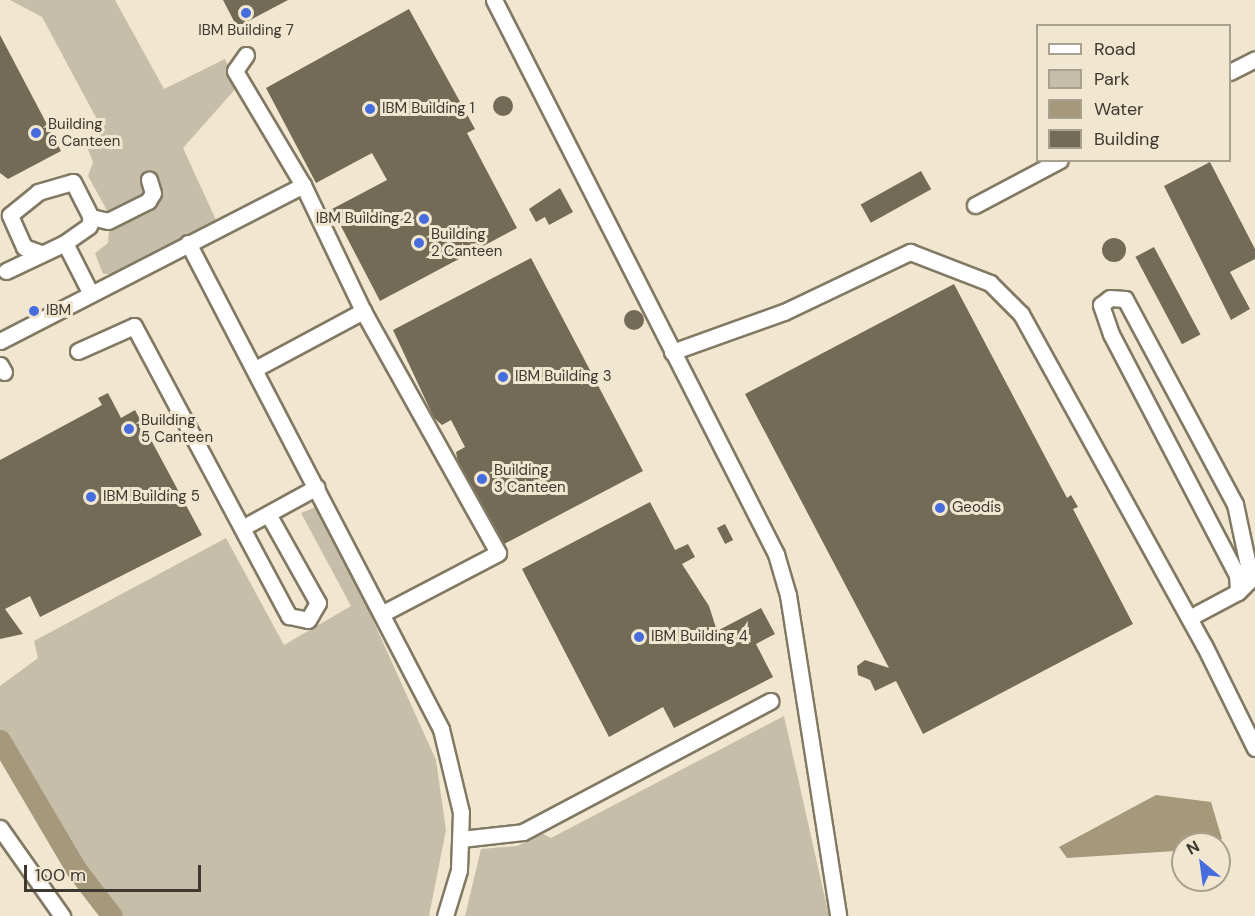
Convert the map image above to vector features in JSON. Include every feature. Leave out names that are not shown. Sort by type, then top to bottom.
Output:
[{"type":"street","points":[[494,0],[776,554],[788,595],[838,916]]},
{"type":"street","points":[[246,55],[236,71],[303,185],[363,311],[498,553],[383,613]]},
{"type":"street","points":[[1231,71],[1255,58]]},
{"type":"street","points":[[975,205],[1056,162]]},
{"type":"street","points":[[91,217],[108,221],[148,201],[153,193],[149,180]]},
{"type":"street","points":[[6,271],[65,243],[89,226],[91,217],[73,182],[62,182],[10,214],[11,225],[24,247],[41,254]]},
{"type":"street","points":[[0,341],[303,185]]},
{"type":"street","points":[[65,243],[91,294]]},
{"type":"street","points":[[188,243],[383,613],[452,759],[461,839],[445,916]]},
{"type":"street","points":[[672,352],[784,312],[910,252],[990,283],[1022,314],[1189,618],[1255,748]]},
{"type":"street","points":[[1189,618],[1238,592],[1251,579],[1235,504],[1125,299],[1110,298],[1101,305],[1111,334],[1225,548],[1238,592]]},
{"type":"street","points":[[255,369],[363,311]]},
{"type":"street","points":[[78,351],[134,326],[289,616],[308,620],[318,603],[268,514]]},
{"type":"street","points":[[242,528],[317,488]]},
{"type":"street","points":[[461,839],[523,832],[770,701]]},
{"type":"street","points":[[0,828],[62,916]]},
{"type":"green space","points":[[10,0],[115,0],[164,89],[225,59],[238,86],[183,148],[216,220],[114,274],[103,274],[95,253],[108,243],[110,216],[88,176],[93,162],[85,142],[100,125],[42,17]]},
{"type":"green space","points":[[321,505],[436,760],[446,830],[429,916],[112,916],[76,869],[0,740],[0,686],[38,658],[34,641],[226,538],[284,645],[351,606],[301,513]]},
{"type":"green space","points":[[784,716],[829,916],[465,916],[481,849],[517,846],[543,834],[551,838]]},
{"type":"water","points":[[1156,795],[1211,802],[1220,832],[1171,832],[1171,851],[1067,858],[1059,847]]},
{"type":"building","name":"IBM Building 7","points":[[223,0],[288,0],[237,27]]},
{"type":"building","points":[[409,9],[475,129],[467,133],[517,228],[380,301],[332,209],[387,180],[372,153],[316,183],[266,88]]},
{"type":"building","points":[[0,35],[61,151],[8,179],[0,173]]},
{"type":"building","points":[[503,96],[510,99],[513,106],[510,113],[503,116],[496,113],[493,106],[496,99]]},
{"type":"building","points":[[1210,162],[1255,249],[1255,259],[1230,272],[1250,309],[1231,320],[1164,186]]},
{"type":"building","points":[[921,171],[931,189],[871,223],[861,204]]},
{"type":"building","points":[[560,188],[573,212],[549,225],[545,217],[536,222],[529,209]]},
{"type":"building","points":[[1114,238],[1119,239],[1125,245],[1125,255],[1119,261],[1114,262],[1109,261],[1103,255],[1102,250],[1103,245],[1109,239]]},
{"type":"building","points":[[1154,247],[1200,334],[1182,344],[1135,257]]},
{"type":"building","name":"IBM Building 3","points":[[531,258],[643,471],[504,544],[458,462],[456,452],[465,447],[451,420],[442,425],[434,418],[393,330]]},
{"type":"building","name":"Geodis","points":[[954,284],[1067,498],[1071,495],[1078,507],[1073,509],[1133,624],[923,734],[896,681],[875,691],[870,680],[858,675],[857,666],[865,660],[889,668],[745,394]]},
{"type":"building","points":[[634,310],[641,313],[644,320],[641,327],[634,330],[627,327],[624,320],[627,313]]},
{"type":"building","name":"IBM Building 5","points":[[108,393],[121,418],[135,410],[202,535],[40,617],[30,596],[5,609],[23,634],[0,639],[0,460],[102,405],[98,398]]},
{"type":"building","name":"IBM Building 4","points":[[650,502],[675,550],[688,544],[695,557],[682,564],[709,606],[717,631],[761,608],[775,634],[756,644],[773,677],[674,728],[663,707],[609,737],[522,569]]},
{"type":"building","points":[[725,524],[733,540],[725,544],[717,528]]},
{"type":"waterway","points":[[0,740],[76,869],[112,916]]},
{"type":"place","name":"IBM Building 7","points":[[246,13]]},
{"type":"place","name":"IBM Building 1","points":[[370,109]]},
{"type":"place","name":"Building 6 Canteen","points":[[36,133]]},
{"type":"place","name":"IBM Building 2","points":[[424,219]]},
{"type":"place","name":"Building 2 Canteen","points":[[419,243]]},
{"type":"place","name":"IBM","points":[[34,311]]},
{"type":"place","name":"IBM Building 3","points":[[503,377]]},
{"type":"place","name":"Building 5 Canteen","points":[[129,429]]},
{"type":"place","name":"Building 3 Canteen","points":[[482,479]]},
{"type":"place","name":"IBM Building 5","points":[[91,497]]},
{"type":"place","name":"Geodis","points":[[940,508]]},
{"type":"place","name":"IBM Building 4","points":[[639,637]]}]
